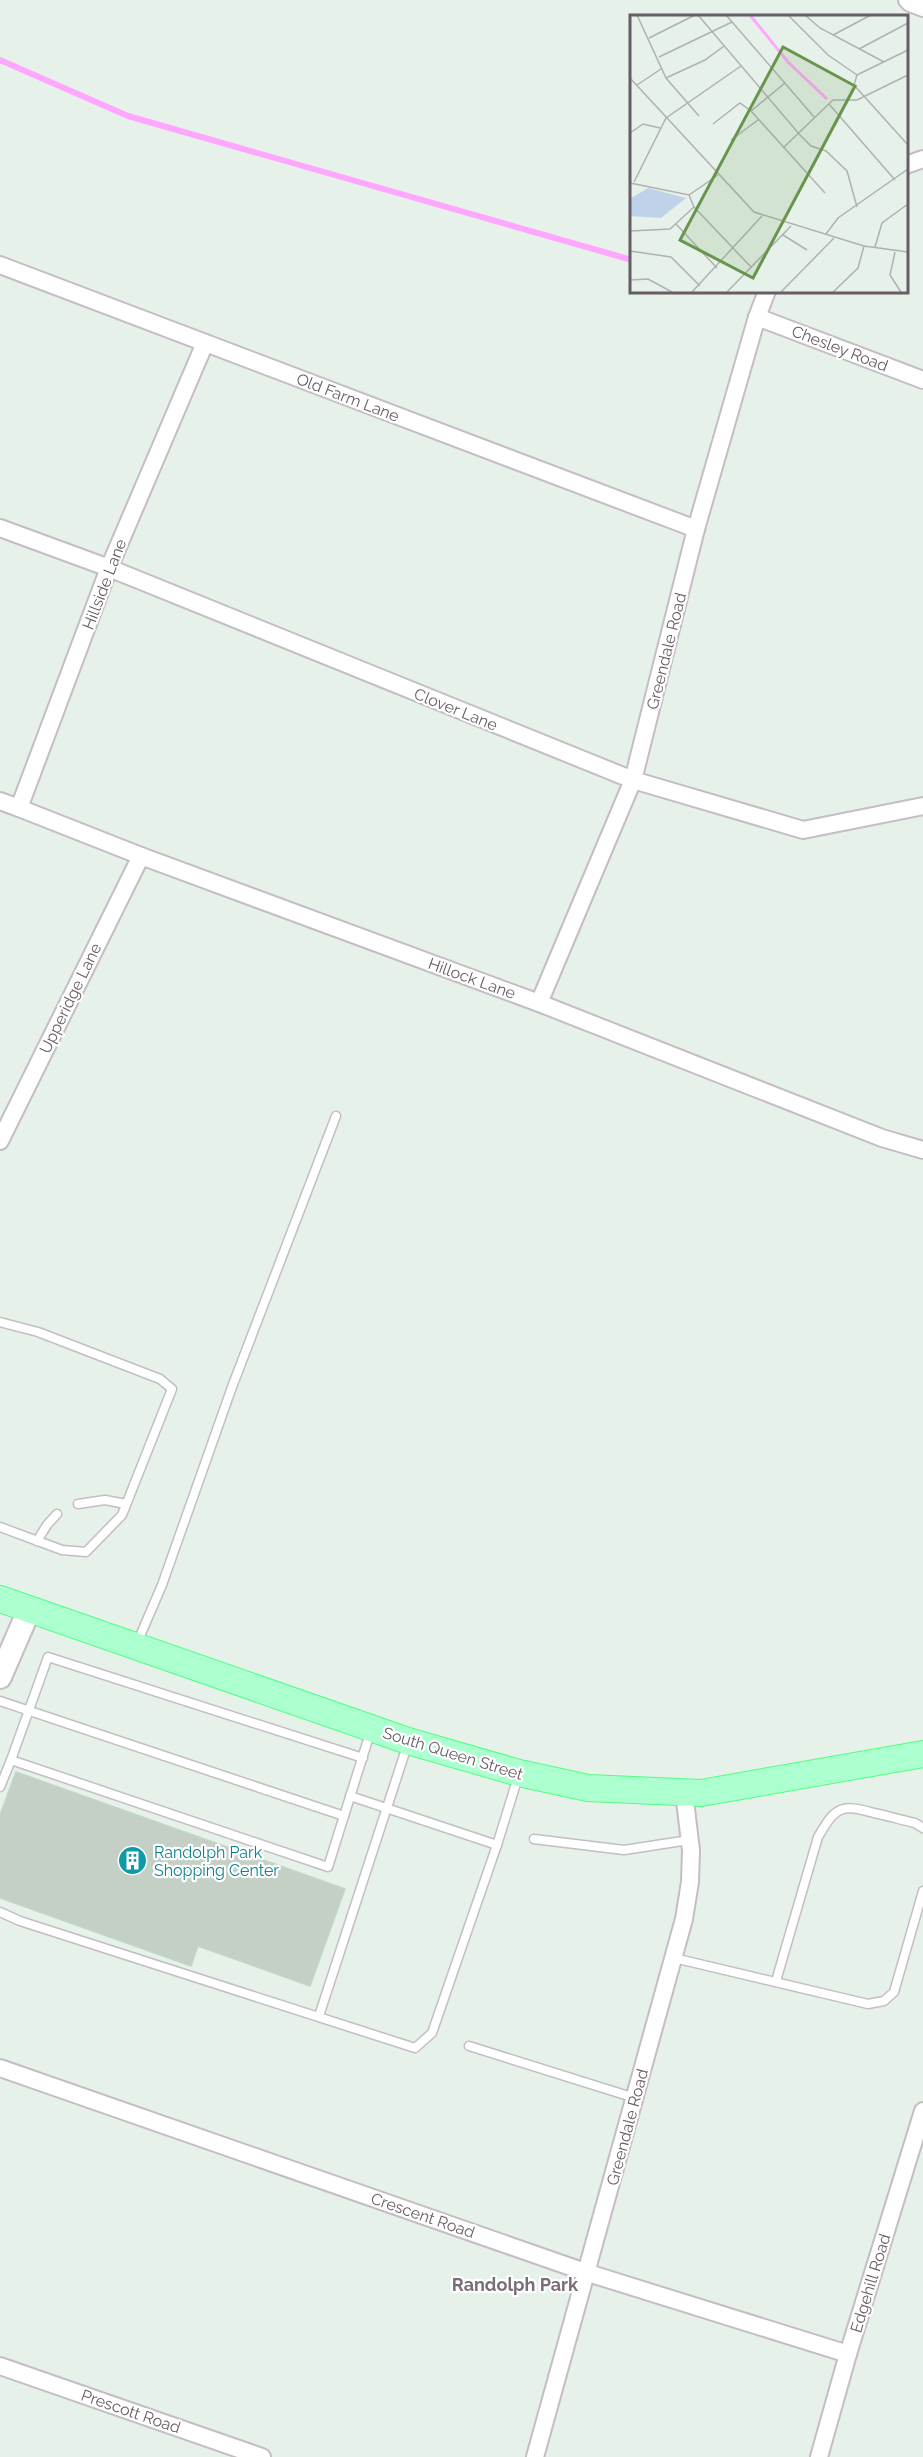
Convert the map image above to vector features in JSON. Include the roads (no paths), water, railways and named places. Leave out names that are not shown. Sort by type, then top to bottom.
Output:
[{"type":"main road","name":"South Queen Street","points":[[0,1599],[408,1741],[519,1773],[588,1788],[701,1793],[923,1754]]},
{"type":"street","points":[[907,0],[923,8]]},
{"type":"street","points":[[908,164],[923,159]]},
{"type":"street","name":"Old Farm Lane","points":[[0,266],[696,529]]},
{"type":"street","name":"Greendale Road","points":[[539,1003],[633,780],[696,529],[757,317],[767,292]]},
{"type":"street","name":"Chesley Road","points":[[757,317],[923,380]]},
{"type":"street","name":"Hillside Lane","points":[[19,808],[109,568],[205,343]]},
{"type":"street","name":"Clover Lane","points":[[0,528],[109,568],[633,780],[803,830],[923,807]]},
{"type":"street","points":[[0,801],[19,808]]},
{"type":"street","name":"Hillock Lane","points":[[19,808],[141,856],[539,1003],[882,1138],[923,1150]]},
{"type":"street","name":"Upperidge Lane","points":[[0,1141],[141,856]]},
{"type":"street","points":[[0,1677],[29,1610]]},
{"type":"street","name":"Greendale Road","points":[[535,2457],[588,2273],[684,1918],[690,1882],[689,1840],[684,1793]]},
{"type":"street","name":"Crescent Road","points":[[0,2068],[588,2273],[848,2354]]},
{"type":"street","name":"Edgehill Road","points":[[819,2457],[848,2354],[923,2111]]},
{"type":"street","name":"Prescott Road","points":[[0,2366],[262,2457]]},
{"type":"lane","points":[[135,1646],[162,1585],[232,1387],[336,1116]]},
{"type":"lane","points":[[0,1322],[38,1332],[160,1379],[172,1389],[122,1515],[86,1552],[62,1550],[0,1527]]},
{"type":"lane","points":[[78,1504],[105,1500],[126,1504]]},
{"type":"lane","points":[[37,1541],[47,1524],[57,1514]]},
{"type":"lane","points":[[0,1787],[48,1657],[363,1758]]},
{"type":"lane","points":[[0,1701],[344,1816]]},
{"type":"lane","points":[[11,1760],[328,1867],[372,1729]]},
{"type":"lane","points":[[319,2016],[408,1741]]},
{"type":"lane","points":[[0,1912],[20,1921],[415,2048],[432,2033],[497,1845],[519,1773]]},
{"type":"lane","points":[[351,1796],[497,1845]]},
{"type":"lane","points":[[776,1981],[818,1837],[828,1820],[850,1806],[923,1827]]},
{"type":"lane","points":[[534,1839],[624,1851],[689,1840]]},
{"type":"lane","points":[[674,1958],[868,2004],[884,2001],[894,1992],[923,1891]]},
{"type":"lane","points":[[469,2046],[635,2098]]},
{"type":"waterway","points":[[0,60],[128,116],[630,259]]},
{"type":"place","name":"Randolph Park Shopping Center","points":[[133,1861]]},
{"type":"district","name":"Randolph Park","points":[[515,2285]]}]
